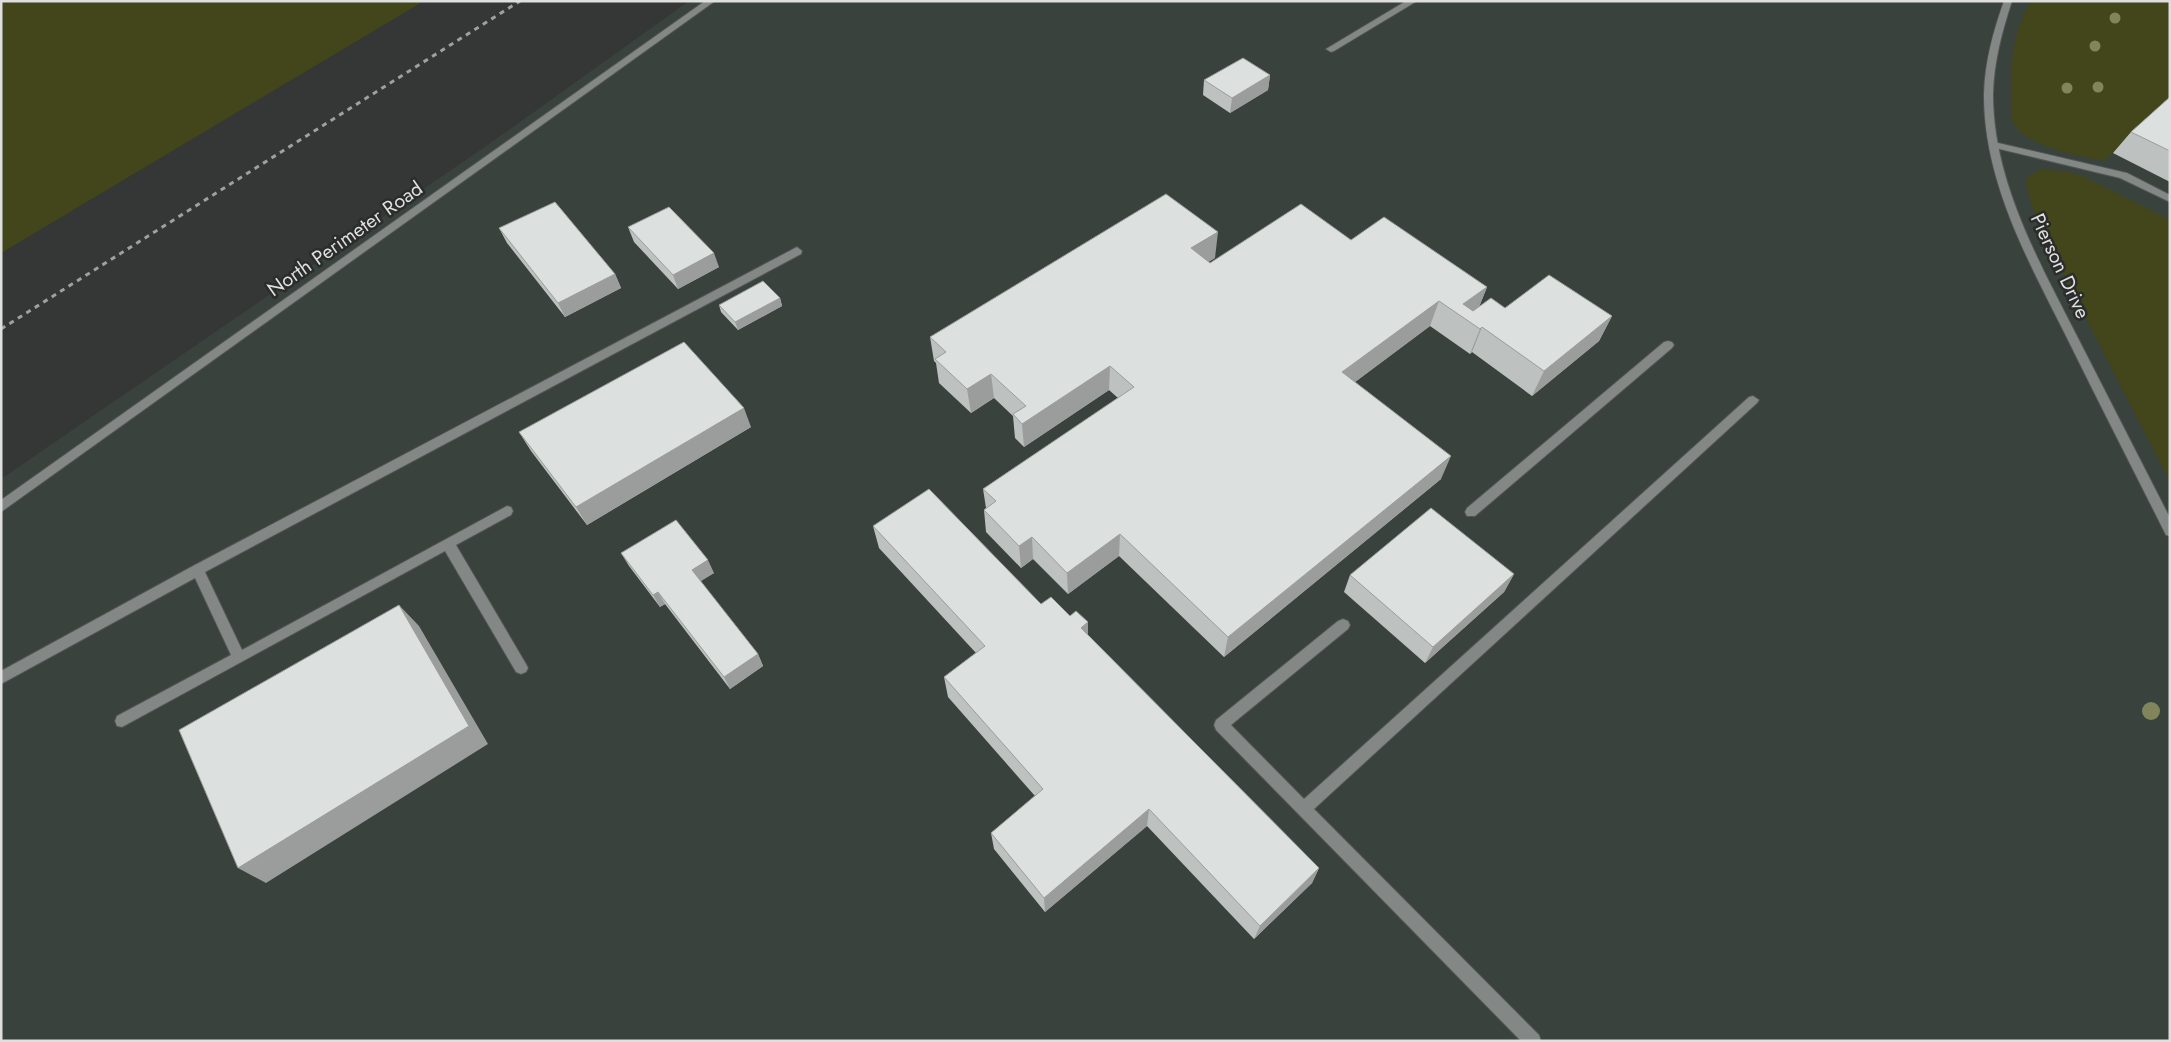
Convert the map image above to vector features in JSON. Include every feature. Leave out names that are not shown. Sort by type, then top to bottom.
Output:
[{"type":"street","name":"North Perimeter Road","points":[[1,507],[711,1]]},
{"type":"street","points":[[1331,49],[1413,1]]},
{"type":"street","name":"Pierson Drive","points":[[2008,1],[1994,41],[1988,70],[1994,145],[2008,198],[2026,243],[2170,530]]},
{"type":"street","points":[[1994,145],[2123,175],[2170,199]]},
{"type":"street","points":[[1,678],[198,570],[797,250]]},
{"type":"street","points":[[1471,512],[1668,345]]},
{"type":"street","points":[[1304,809],[1753,400]]},
{"type":"street","points":[[122,721],[507,510]]},
{"type":"street","points":[[448,544],[521,668]]},
{"type":"street","points":[[198,570],[239,658]]},
{"type":"street","points":[[1343,625],[1221,725],[1533,1041]]},
{"type":"shaded area","points":[[689,1],[2170,1],[2170,1041],[1,1041],[1,479],[489,144]]},
{"type":"green space","points":[[1,1],[424,1],[1,253]]},
{"type":"green space","points":[[2031,1],[2170,1],[2170,102],[2164,105],[2104,161],[2038,143],[2018,129],[2012,119],[2012,58],[2018,29]]},
{"type":"green space","points":[[2042,169],[2083,176],[2170,220],[2170,482],[2053,255],[2038,222],[2032,206],[2026,178]]},
{"type":"building","points":[[1243,58],[1270,75],[1232,98],[1204,80]]},
{"type":"building","points":[[2170,97],[2170,151],[2131,132]]},
{"type":"building","points":[[1166,194],[1218,232],[1191,248],[1210,263],[1301,204],[1351,240],[1384,217],[1487,287],[1463,304],[1473,311],[1491,298],[1505,308],[1549,275],[1612,316],[1544,371],[1482,327],[1480,329],[1439,301],[1342,372],[1451,456],[1228,637],[1120,534],[1067,573],[1032,537],[1019,546],[984,510],[996,501],[983,489],[1134,387],[1110,366],[1022,424],[1013,414],[1026,406],[991,374],[967,389],[935,359],[946,352],[930,337]]},
{"type":"building","points":[[555,202],[615,274],[558,303],[499,228]]},
{"type":"building","points":[[669,207],[714,253],[673,275],[628,227]]},
{"type":"building","points":[[763,281],[780,298],[735,322],[719,305]]},
{"type":"building","points":[[684,342],[744,408],[576,507],[519,432]]},
{"type":"building","points":[[929,489],[1041,604],[1051,597],[1070,616],[1076,611],[1088,622],[1081,628],[1319,868],[1260,926],[1149,809],[1044,898],[991,833],[1043,789],[944,677],[985,646],[873,526]]},
{"type":"building","points":[[1431,508],[1514,574],[1433,647],[1350,575]]},
{"type":"building","points":[[676,520],[708,560],[692,570],[758,654],[724,677],[658,592],[653,595],[621,553]]},
{"type":"building","points":[[399,605],[469,726],[238,868],[179,730]]},
{"type":"railway","points":[[1,329],[520,1]]}]
